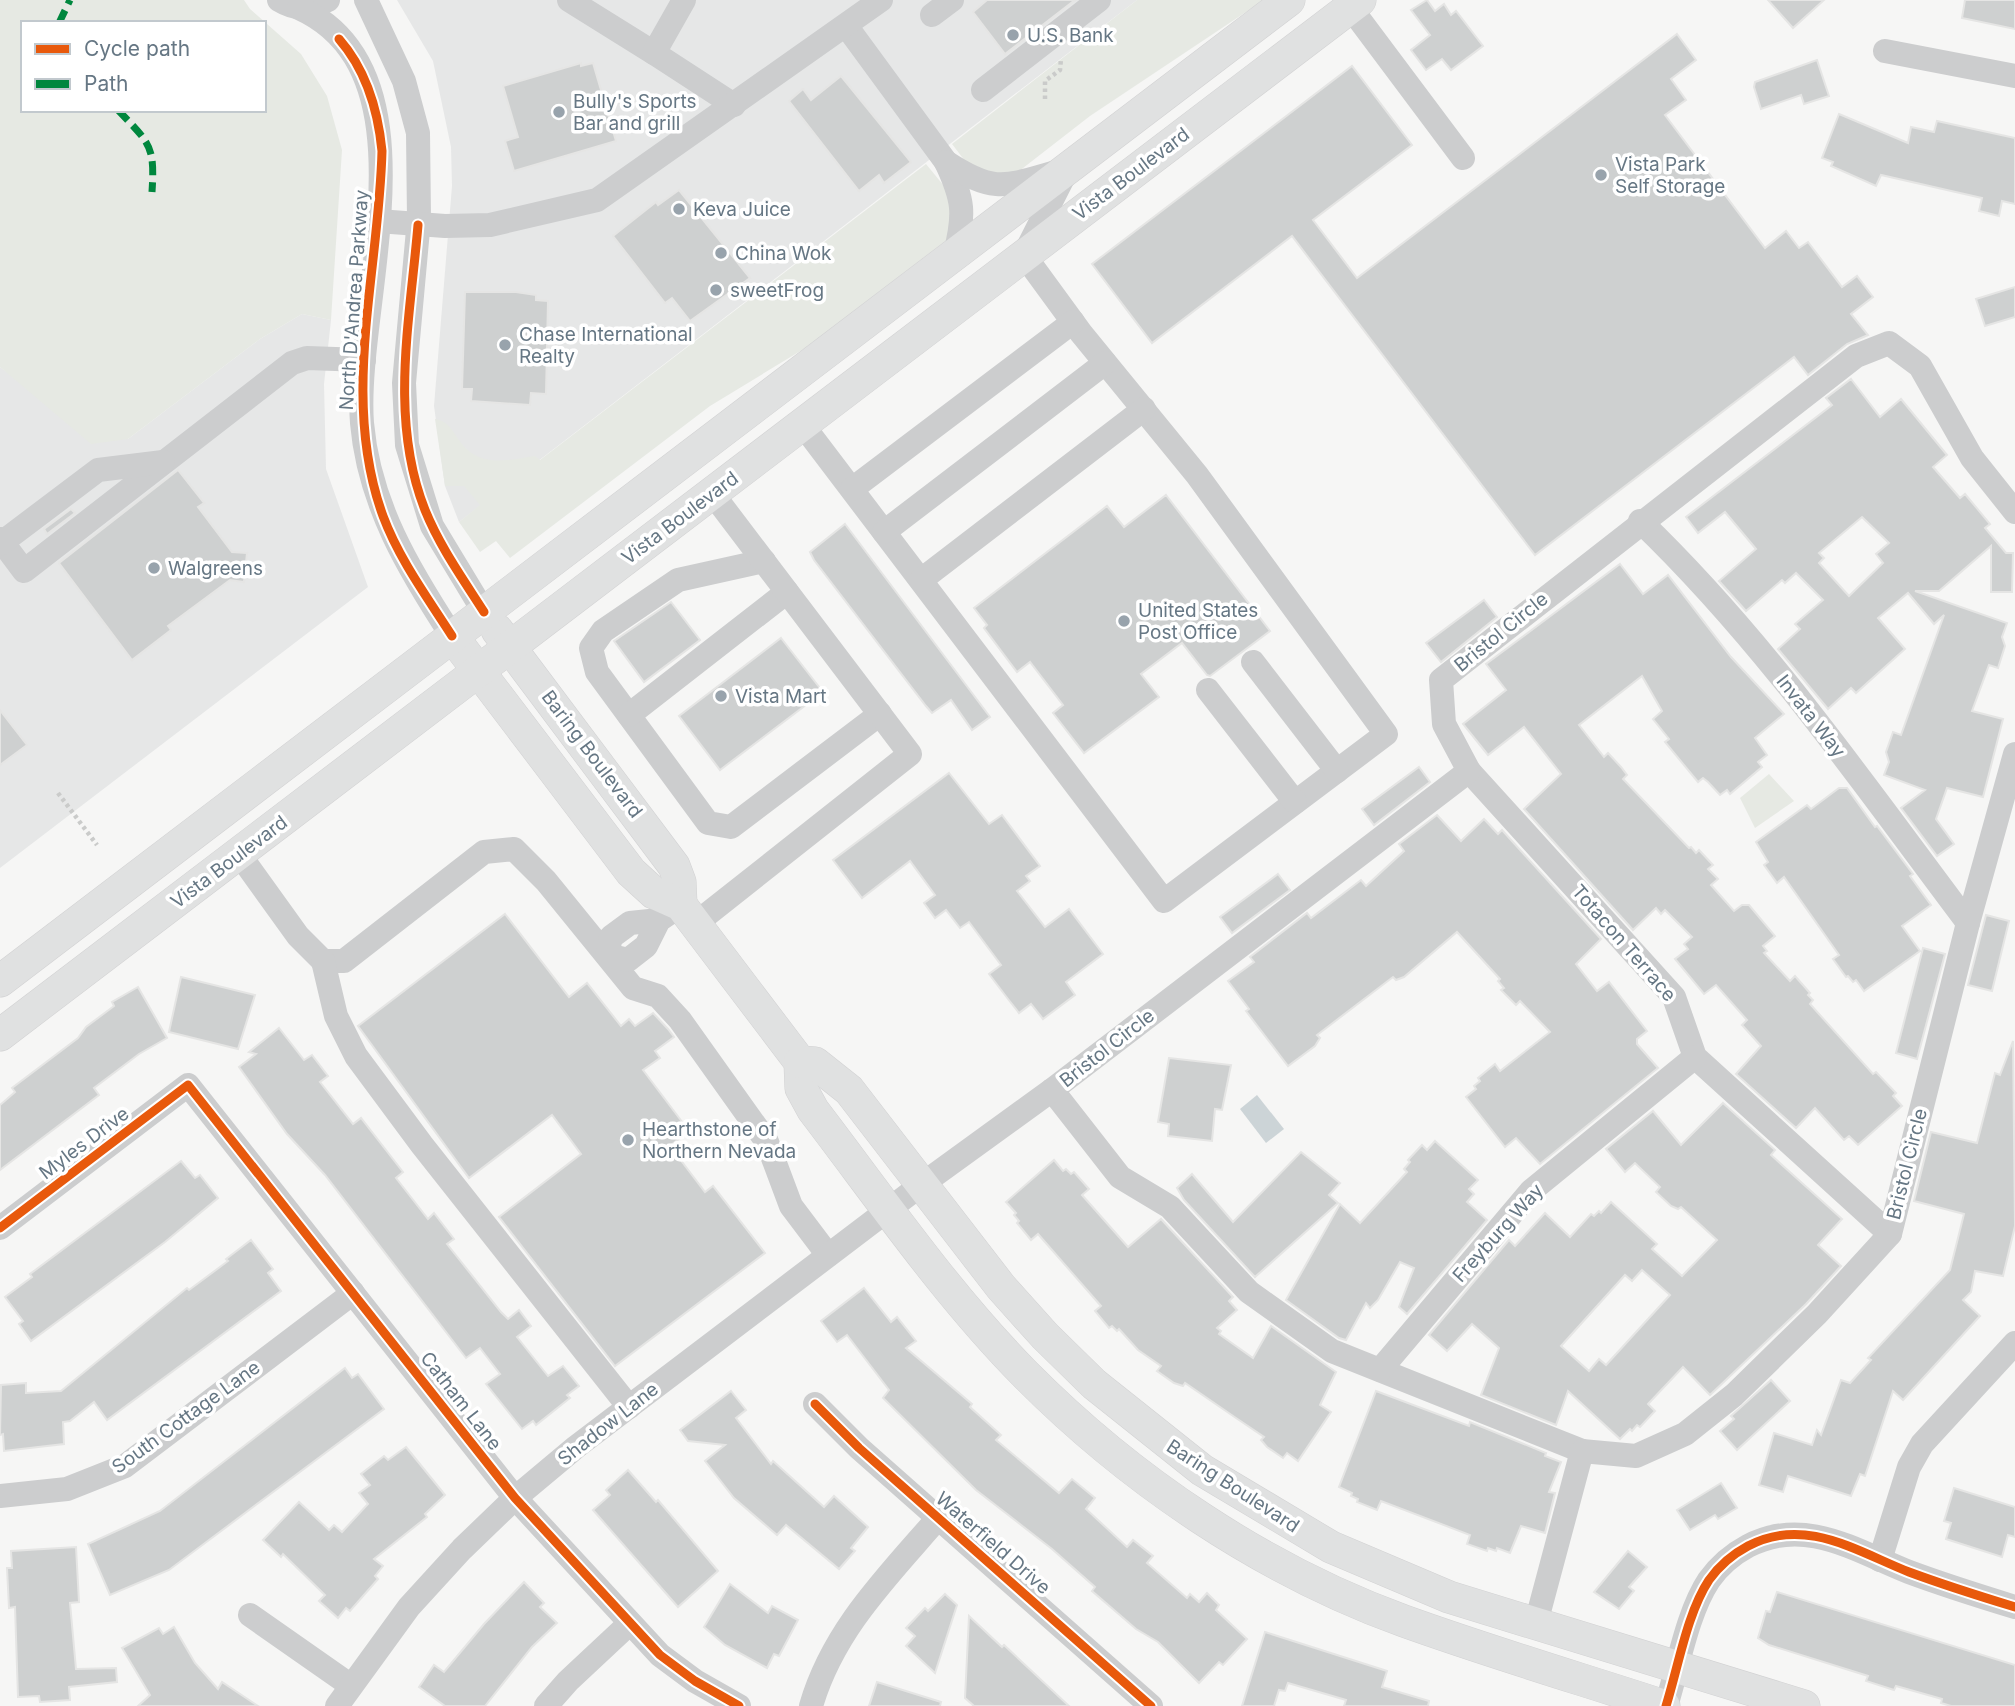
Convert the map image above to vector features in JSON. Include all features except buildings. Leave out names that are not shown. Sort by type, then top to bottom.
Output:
[{"type":"main road","points":[[0,981],[1289,0]]},
{"type":"main road","name":"Vista Boulevard","points":[[0,1035],[1355,4]]},
{"type":"main road","name":"Baring Boulevard","points":[[484,612],[674,866],[680,882],[679,916]]},
{"type":"main road","name":"Baring Boulevard","points":[[452,636],[631,872],[679,916],[800,1062],[801,1088],[813,1110],[992,1339],[1044,1393],[1124,1462],[1230,1535],[1307,1578],[1403,1621],[1665,1706]]},
{"type":"main road","name":"Baring Boulevard","points":[[800,1062],[815,1063],[849,1090],[1001,1287],[1045,1336],[1094,1384],[1202,1470],[1342,1552],[1449,1597],[1804,1706]]},
{"type":"street","points":[[289,4],[314,7],[328,0]]},
{"type":"street","points":[[366,0],[411,98],[419,138],[418,225],[404,383],[407,445],[432,526],[484,612]]},
{"type":"street","points":[[569,0],[734,105]]},
{"type":"street","points":[[654,53],[684,0]]},
{"type":"street","points":[[379,221],[418,225],[490,225],[597,200],[847,27],[881,0]]},
{"type":"street","points":[[932,15],[952,0]]},
{"type":"street","points":[[983,90],[1099,0]]},
{"type":"street","name":"North D'Andrea Parkway","points":[[289,4],[313,15],[339,39],[366,80],[376,114],[382,151],[379,221],[363,360],[363,425],[377,495],[405,561],[452,636]]},
{"type":"street","points":[[1355,4],[1463,158]]},
{"type":"street","points":[[847,27],[946,162],[963,202],[962,226],[955,254]]},
{"type":"street","points":[[1885,51],[2015,76]]},
{"type":"street","points":[[946,162],[991,185],[1007,186],[1068,168]]},
{"type":"street","points":[[802,425],[1164,901],[1386,734],[1197,475],[1105,363],[1024,256],[1068,168]]},
{"type":"street","points":[[852,489],[1073,322]]},
{"type":"street","name":"Bristol Circle","points":[[921,1185],[1052,1090],[1469,771],[1444,724],[1441,680],[1640,521],[1856,356],[1889,343],[1920,366],[1972,458],[2015,512]]},
{"type":"street","points":[[163,462],[98,470],[1,542],[24,571],[292,363],[307,358],[363,360]]},
{"type":"street","points":[[884,532],[1105,363]]},
{"type":"street","points":[[921,580],[1144,409]]},
{"type":"street","points":[[607,955],[611,937],[630,923],[679,916],[910,754],[712,493]]},
{"type":"street","name":"Invata Way","points":[[1640,521],[1682,561],[1798,697],[1968,923]]},
{"type":"street","points":[[764,561],[678,580],[603,631],[592,648],[597,672],[708,823],[731,827],[880,714]]},
{"type":"street","points":[[629,715],[787,592]]},
{"type":"street","points":[[1252,662],[1337,771]]},
{"type":"street","points":[[1208,690],[1295,803]]},
{"type":"street","name":"Bristol Circle","points":[[1052,1090],[1120,1177],[1170,1207],[1249,1292],[1332,1350],[1582,1451],[1636,1456],[1685,1434],[1743,1386],[1817,1314],[1890,1234],[1968,923],[2015,754]]},
{"type":"street","name":"Totacon Terrace","points":[[1469,771],[1674,997],[1695,1057],[1890,1234]]},
{"type":"street","points":[[323,961],[344,961],[484,852],[514,849],[546,881],[633,988],[658,996],[680,1020],[767,1142],[791,1206],[828,1255]]},
{"type":"street","points":[[239,854],[298,936],[323,961],[336,1016],[356,1056],[422,1145],[629,1407]]},
{"type":"street","name":"Freyburg Way","points":[[1380,1370],[1531,1191],[1695,1057]]},
{"type":"street","name":"Myles Drive","points":[[0,1228],[188,1085]]},
{"type":"street","name":"Catham Lane","points":[[188,1085],[516,1498],[660,1655],[695,1681],[739,1706]]},
{"type":"street","name":"Shadow Lane","points":[[337,1706],[409,1607],[516,1498],[629,1407],[921,1185]]},
{"type":"street","name":"South Cottage Lane","points":[[0,1496],[67,1489],[125,1466],[353,1293]]},
{"type":"street","points":[[1880,1560],[1909,1467],[1922,1444],[2015,1343]]},
{"type":"street","name":"Waterfield Drive","points":[[815,1404],[1138,1702]]},
{"type":"street","points":[[1536,1623],[1582,1451]]},
{"type":"street","points":[[811,1706],[818,1681],[836,1644],[858,1610],[938,1518]]},
{"type":"street","points":[[1665,1706],[1699,1599],[1709,1580],[1723,1564],[1748,1546],[1783,1534],[1809,1534],[1835,1540],[1949,1587],[2015,1607]]},
{"type":"street","points":[[250,1615],[350,1685]]},
{"type":"street","points":[[546,1706],[568,1681],[629,1624]]},
{"type":"path","points":[[58,793],[97,845]]},
{"type":"shaded area","points":[[0,0],[244,0],[264,21],[21,21],[21,112],[266,112],[266,23],[301,54],[327,96],[342,150],[331,320],[302,314],[260,339],[128,439],[91,444],[0,367]]},
{"type":"shaded area","points":[[397,0],[1137,0],[459,522],[445,486],[434,406],[452,186],[451,147],[433,61]]},
{"type":"shaded area","points":[[1137,0],[1264,0],[1090,116],[1014,175],[972,170],[952,144]]},
{"type":"shaded area","points":[[926,164],[953,197],[948,239],[807,347],[710,406],[510,558],[496,541],[480,552],[459,522],[480,505],[464,486],[445,486],[435,419],[449,426],[467,449],[484,459],[504,460],[535,456],[540,460]]},
{"type":"shaded area","points":[[302,314],[331,320],[324,384],[326,469],[368,587],[0,868],[0,367],[128,439],[260,339]]},
{"type":"shaded area","points":[[1769,774],[1794,801],[1755,828],[1740,798]]},
{"type":"shaded area","points":[[1257,1095],[1284,1129],[1266,1143],[1240,1109]]},
{"type":"marked path","points":[[60,21],[70,0]]},
{"type":"marked path","points":[[120,112],[148,146],[152,164],[152,192]]},
{"type":"cycle path","points":[[339,39],[357,64],[370,92],[382,151],[363,381],[364,426],[370,471],[383,516],[397,547],[452,636]]},
{"type":"cycle path","points":[[418,225],[405,369],[405,405],[414,476],[431,524],[484,612]]},
{"type":"cycle path","points":[[0,1228],[188,1085],[515,1498],[660,1655],[695,1681],[739,1706]]},
{"type":"cycle path","points":[[815,1404],[859,1448],[1151,1706]]},
{"type":"cycle path","points":[[1666,1706],[1689,1624],[1701,1593],[1722,1565],[1748,1546],[1769,1538],[1790,1534],[1830,1540],[1922,1577],[2015,1607]]},
{"type":"place","name":"U.S. Bank","points":[[1013,35]]},
{"type":"place","name":"Bully's Sports Bar and grill","points":[[559,112]]},
{"type":"place","name":"Vista Park Self Storage","points":[[1601,175]]},
{"type":"place","name":"Keva Juice","points":[[679,209]]},
{"type":"place","name":"China Wok","points":[[721,253]]},
{"type":"place","name":"sweetFrog","points":[[716,290]]},
{"type":"place","name":"Chase International Realty","points":[[505,345]]},
{"type":"place","name":"Walgreens","points":[[154,568]]},
{"type":"place","name":"United States Post Office","points":[[1124,621]]},
{"type":"place","name":"Vista Mart","points":[[721,696]]},
{"type":"place","name":"Hearthstone of Northern Nevada","points":[[628,1140]]}]
